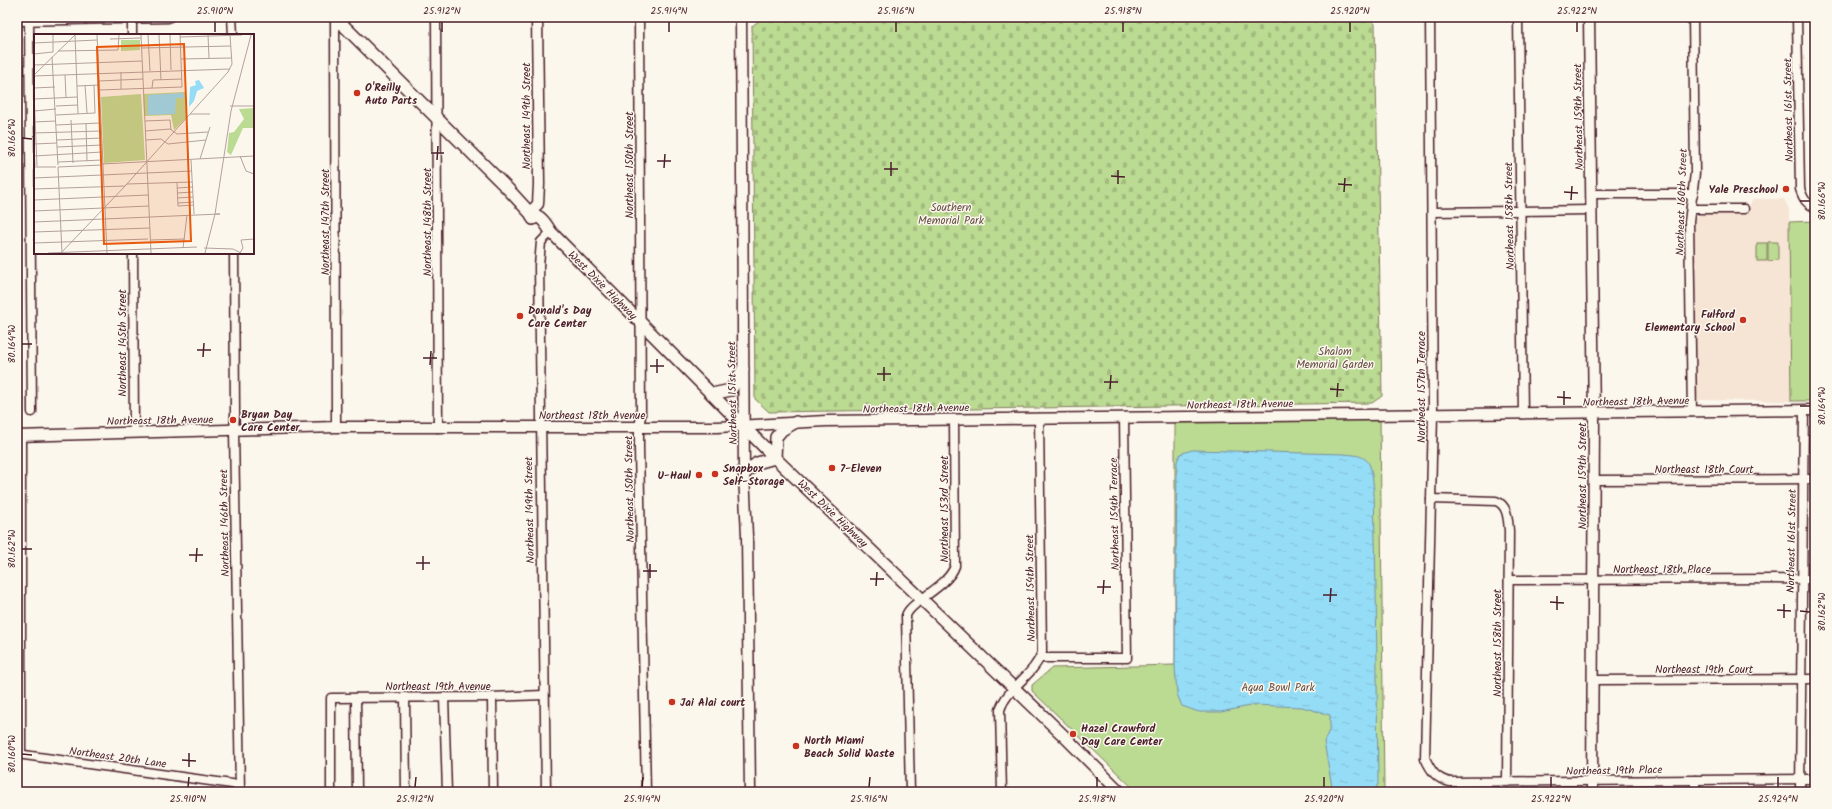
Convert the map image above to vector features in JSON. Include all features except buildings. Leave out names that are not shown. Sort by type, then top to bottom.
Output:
[{"type":"main road","name":"West Dixie Highway","points":[[335,17],[530,213],[536,214],[547,225],[550,232],[775,458],[1014,689],[1066,737],[1120,792]]},
{"type":"main road","points":[[712,394],[730,390],[743,369]]},
{"type":"main road","points":[[744,474],[757,463],[775,458],[776,437],[782,430],[796,422]]},
{"type":"street","points":[[132,17],[132,34]]},
{"type":"street","points":[[17,20],[29,18],[168,17]]},
{"type":"street","points":[[232,17],[233,34]]},
{"type":"street","name":"Northeast 147th Street","points":[[335,17],[336,427]]},
{"type":"street","name":"Northeast 148th Street","points":[[436,17],[438,119],[438,428]]},
{"type":"street","name":"Northeast 149th Street","points":[[530,213],[538,204],[537,17]]},
{"type":"street","name":"Northeast 150th Street","points":[[639,17],[641,323],[641,416],[639,426],[646,792]]},
{"type":"street","name":"Northeast 151st Street","points":[[741,17],[744,474],[747,536],[750,792]]},
{"type":"street","name":"Northeast 157th Terrace","points":[[1425,758],[1433,414],[1430,17]]},
{"type":"street","name":"Northeast 158th Street","points":[[1518,17],[1523,414]]},
{"type":"street","name":"Northeast 159th Street","points":[[1589,17],[1594,414],[1592,792]]},
{"type":"street","name":"Northeast 160th Street","points":[[1692,412],[1691,209],[1695,173],[1693,17]]},
{"type":"street","name":"Northeast 161st Street","points":[[1797,17],[1800,189],[1805,201],[1815,207]]},
{"type":"street","points":[[29,18],[32,412]]},
{"type":"street","points":[[1591,194],[1693,194]]},
{"type":"street","points":[[1691,209],[1744,209]]},
{"type":"street","points":[[1432,212],[1591,210]]},
{"type":"street","name":"Northeast 149th Street","points":[[546,792],[539,266],[541,242],[550,232]]},
{"type":"street","name":"Northeast 145th Street","points":[[133,254],[134,432]]},
{"type":"street","name":"Northeast 146th Street","points":[[234,254],[236,414],[234,430],[239,788]]},
{"type":"street","name":"Northeast 161st Street","points":[[1800,792],[1804,410]]},
{"type":"street","name":"Northeast 18th Avenue","points":[[19,436],[336,427],[438,428],[744,426],[796,422],[954,419],[1433,414],[1594,414],[1815,410]]},
{"type":"street","name":"Northeast 154th Terrace","points":[[1040,658],[1127,658],[1124,417]]},
{"type":"street","name":"Northeast 154th Street","points":[[1039,418],[1042,647],[1040,658]]},
{"type":"street","name":"Northeast 153rd Street","points":[[910,792],[905,631],[907,613],[922,599],[932,593],[951,574],[955,566],[954,419]]},
{"type":"street","points":[[19,436],[19,754]]},
{"type":"street","name":"Northeast 18th Court","points":[[1594,480],[1815,479]]},
{"type":"street","name":"Northeast 158th Street","points":[[1431,498],[1496,501],[1504,506],[1508,517],[1507,782]]},
{"type":"street","name":"Northeast 18th Place","points":[[1508,580],[1593,581],[1815,579]]},
{"type":"street","points":[[1002,792],[1000,710],[1014,689],[1040,658]]},
{"type":"street","name":"Northeast 19th Court","points":[[1592,680],[1815,679]]},
{"type":"street","name":"Northeast 19th Avenue","points":[[331,792],[331,698],[492,697],[544,695]]},
{"type":"street","points":[[405,697],[406,792]]},
{"type":"street","points":[[444,697],[447,792]]},
{"type":"street","points":[[492,697],[494,792]]},
{"type":"street","points":[[356,698],[357,792]]},
{"type":"street","name":"Northeast 20th Lane","points":[[19,754],[239,788]]},
{"type":"street","name":"Northeast 19th Place","points":[[1425,758],[1432,773],[1441,780],[1450,782],[1815,779]]},
{"type":"street","points":[[1695,780],[1695,792]]},
{"type":"shaded area","name":"Fulford Elementary School","points":[[1753,199],[1784,199],[1789,209],[1791,401],[1699,400],[1696,395],[1694,220],[1700,215],[1708,213],[1741,214],[1747,210]]},
{"type":"green space","name":"Southern Memorial Park","points":[[764,17],[1370,17],[1375,24],[1382,396],[1372,403],[769,412],[755,399],[752,26]]},
{"type":"green space","points":[[1815,221],[1815,401],[1791,401],[1789,222]]},
{"type":"green space","points":[[1768,242],[1778,242],[1778,260],[1768,261]]},
{"type":"green space","points":[[1757,243],[1767,243],[1767,261],[1757,261]]},
{"type":"green space","name":"Aqua Bowl Park","points":[[1380,415],[1384,792],[1137,792],[1032,691],[1032,685],[1052,668],[1175,665],[1175,417]]},
{"type":"water","name":"Aqua Bowl Park","points":[[1192,450],[1343,454],[1360,456],[1368,462],[1371,468],[1373,487],[1376,568],[1378,784],[1374,792],[1333,792],[1324,742],[1330,728],[1330,715],[1302,707],[1254,705],[1221,712],[1199,712],[1182,706],[1177,694],[1175,666],[1177,462],[1180,454]]},
{"type":"place","name":"O'Reilly Auto Parts","points":[[357,93]]},
{"type":"place","name":"Yale Preschool","points":[[1786,189]]},
{"type":"place","name":"Donald's Day Care Center","points":[[520,316]]},
{"type":"place","name":"Fulford Elementary School","points":[[1743,320]]},
{"type":"place","name":"Bryan Day Care Center","points":[[233,420]]},
{"type":"place","name":"7-Eleven","points":[[832,468]]},
{"type":"place","name":"Snapbox Self-Storage","points":[[715,474]]},
{"type":"place","name":"U-Haul","points":[[699,475]]},
{"type":"place","name":"Jai Alai court","points":[[672,702]]},
{"type":"place","name":"Hazel Crawford Day Care Center","points":[[1073,734]]},
{"type":"place","name":"North Miami Beach Solid Waste","points":[[796,746]]},
{"type":"park label","name":"Shalom Memorial Garden","points":[[1335,357]]}]
